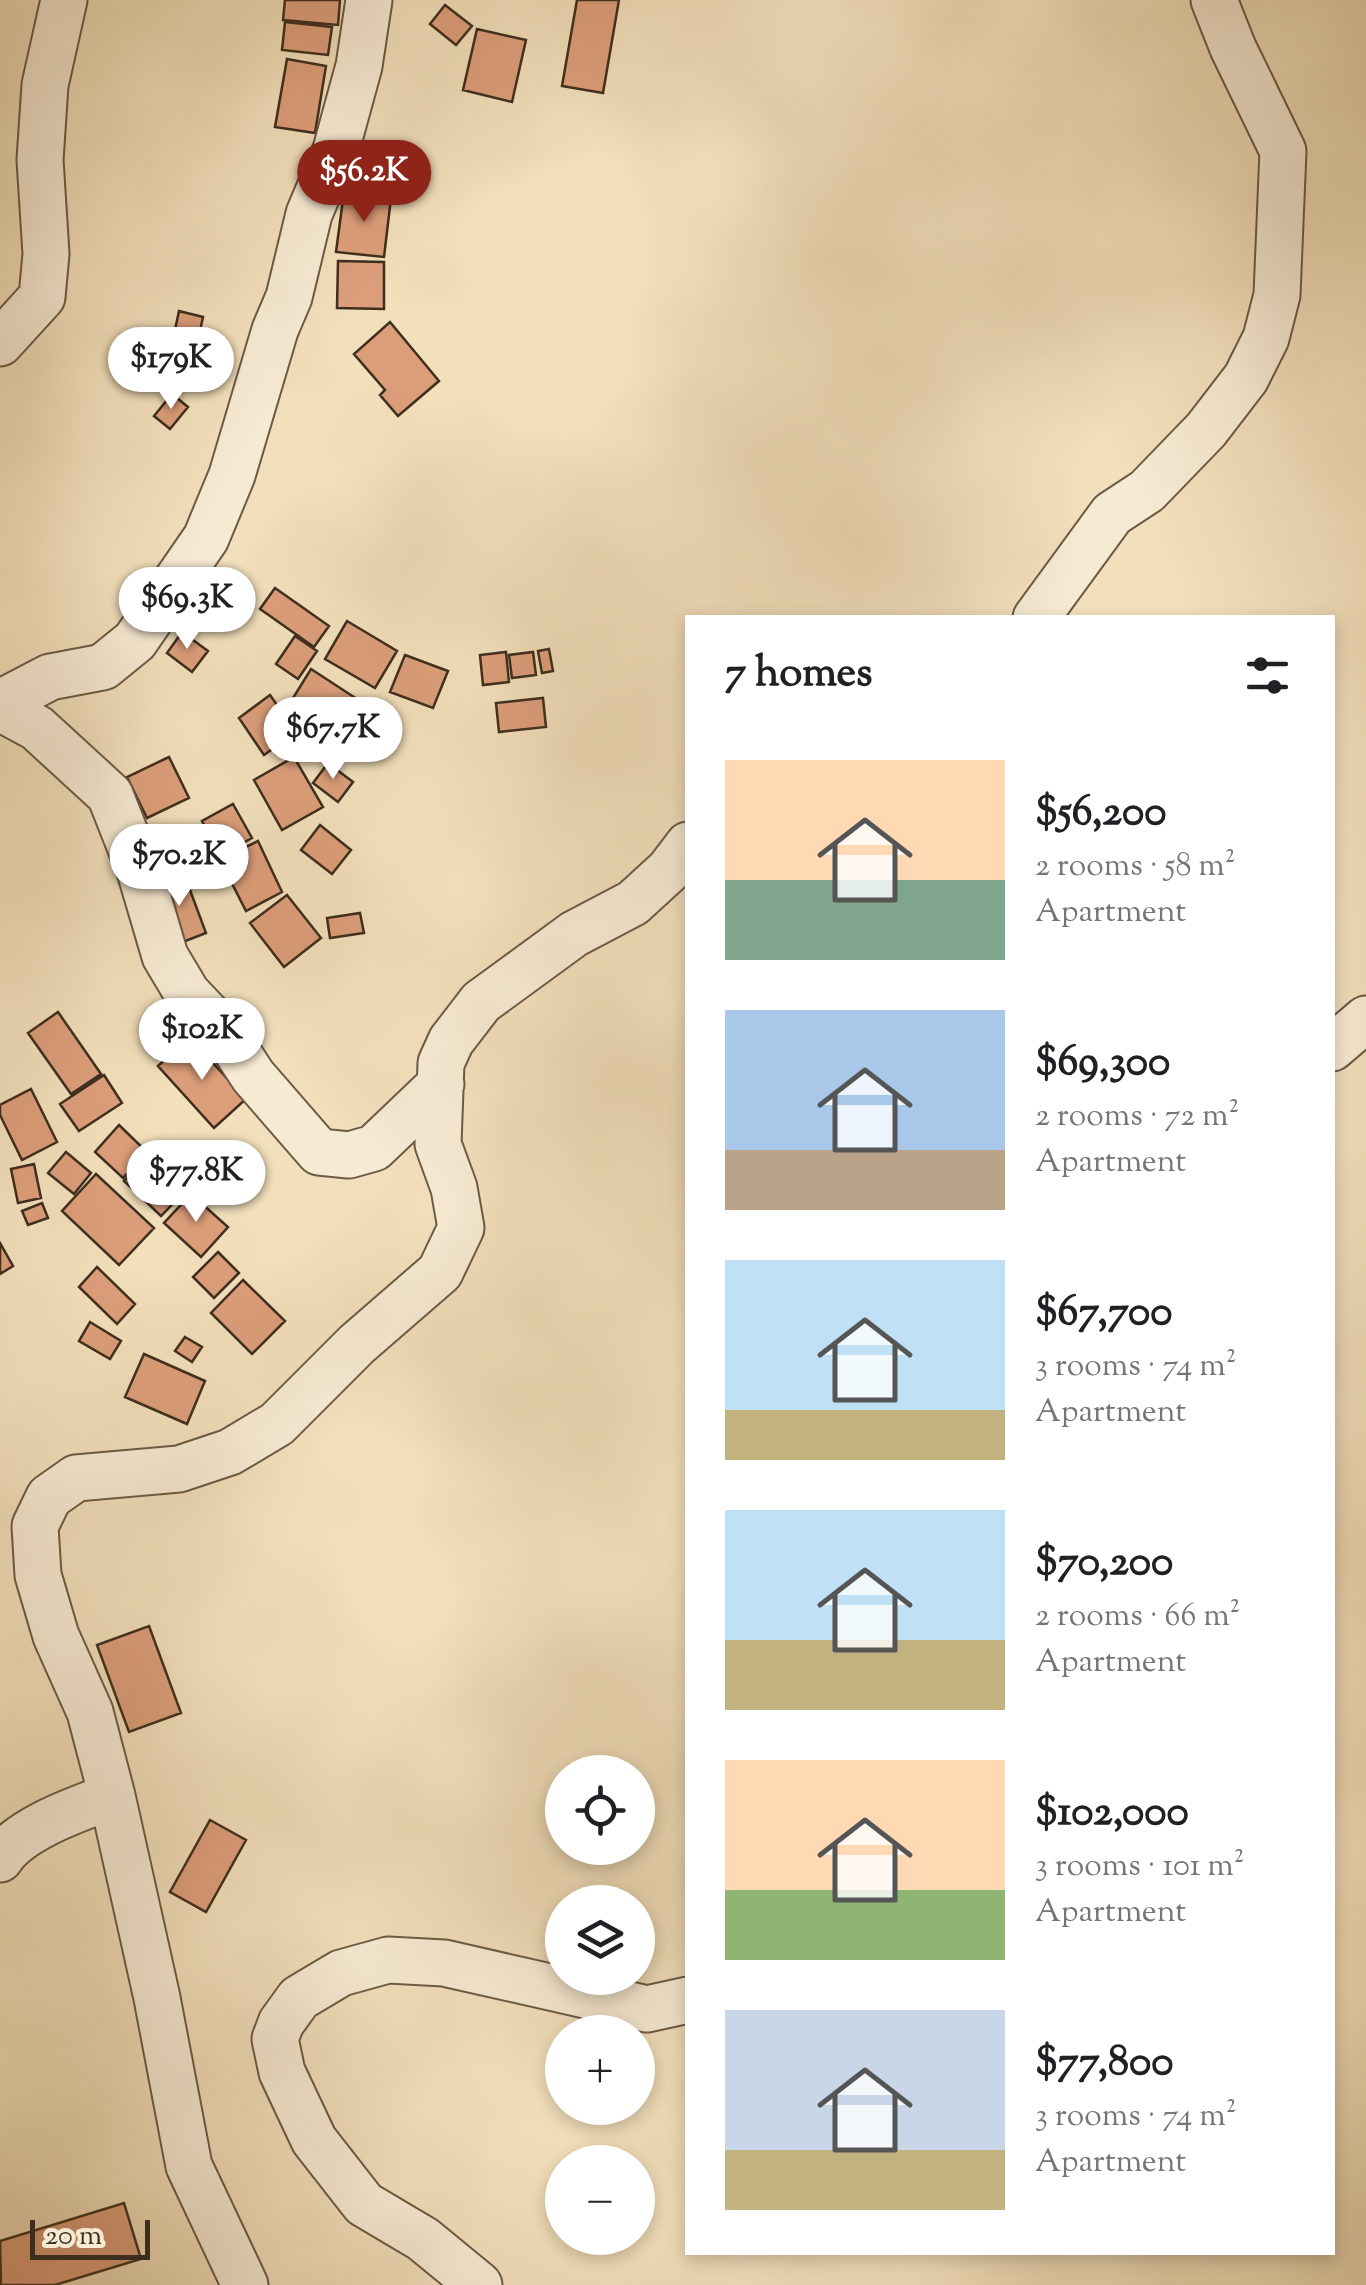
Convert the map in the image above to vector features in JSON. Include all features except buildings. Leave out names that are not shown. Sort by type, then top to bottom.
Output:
[{"type":"street","points":[[0,343],[42,297],[46,254],[40,160],[45,85],[64,0]]},
{"type":"street","points":[[369,0],[360,66],[336,150],[309,214],[288,297],[274,330],[232,475],[206,538],[135,641],[104,668],[50,677],[0,706],[38,728],[110,796],[173,968],[188,993],[225,1032],[253,1076],[320,1152],[348,1155],[374,1148],[441,1084]]},
{"type":"street","points":[[1038,615],[1112,514],[1146,491],[1206,430],[1246,378],[1266,338],[1277,295],[1283,151],[1214,0]]},
{"type":"street","points":[[245,2285],[189,2166],[112,1796],[90,1712],[56,1636],[38,1575],[35,1526],[49,1496],[76,1478],[179,1468],[230,1452],[278,1424],[357,1344],[440,1272],[461,1228],[454,1188],[438,1144],[441,1063],[451,1041],[481,1002],[574,934],[633,903],[669,870],[685,848]]},
{"type":"street","points":[[1335,1045],[1366,1019]]},
{"type":"street","points":[[0,1858],[10,1843],[112,1796]]},
{"type":"street","points":[[478,2285],[423,2239],[364,2204],[314,2140],[282,2072],[275,2039],[299,1998],[342,1973],[388,1960],[444,1962],[647,2009],[685,2001]]}]
